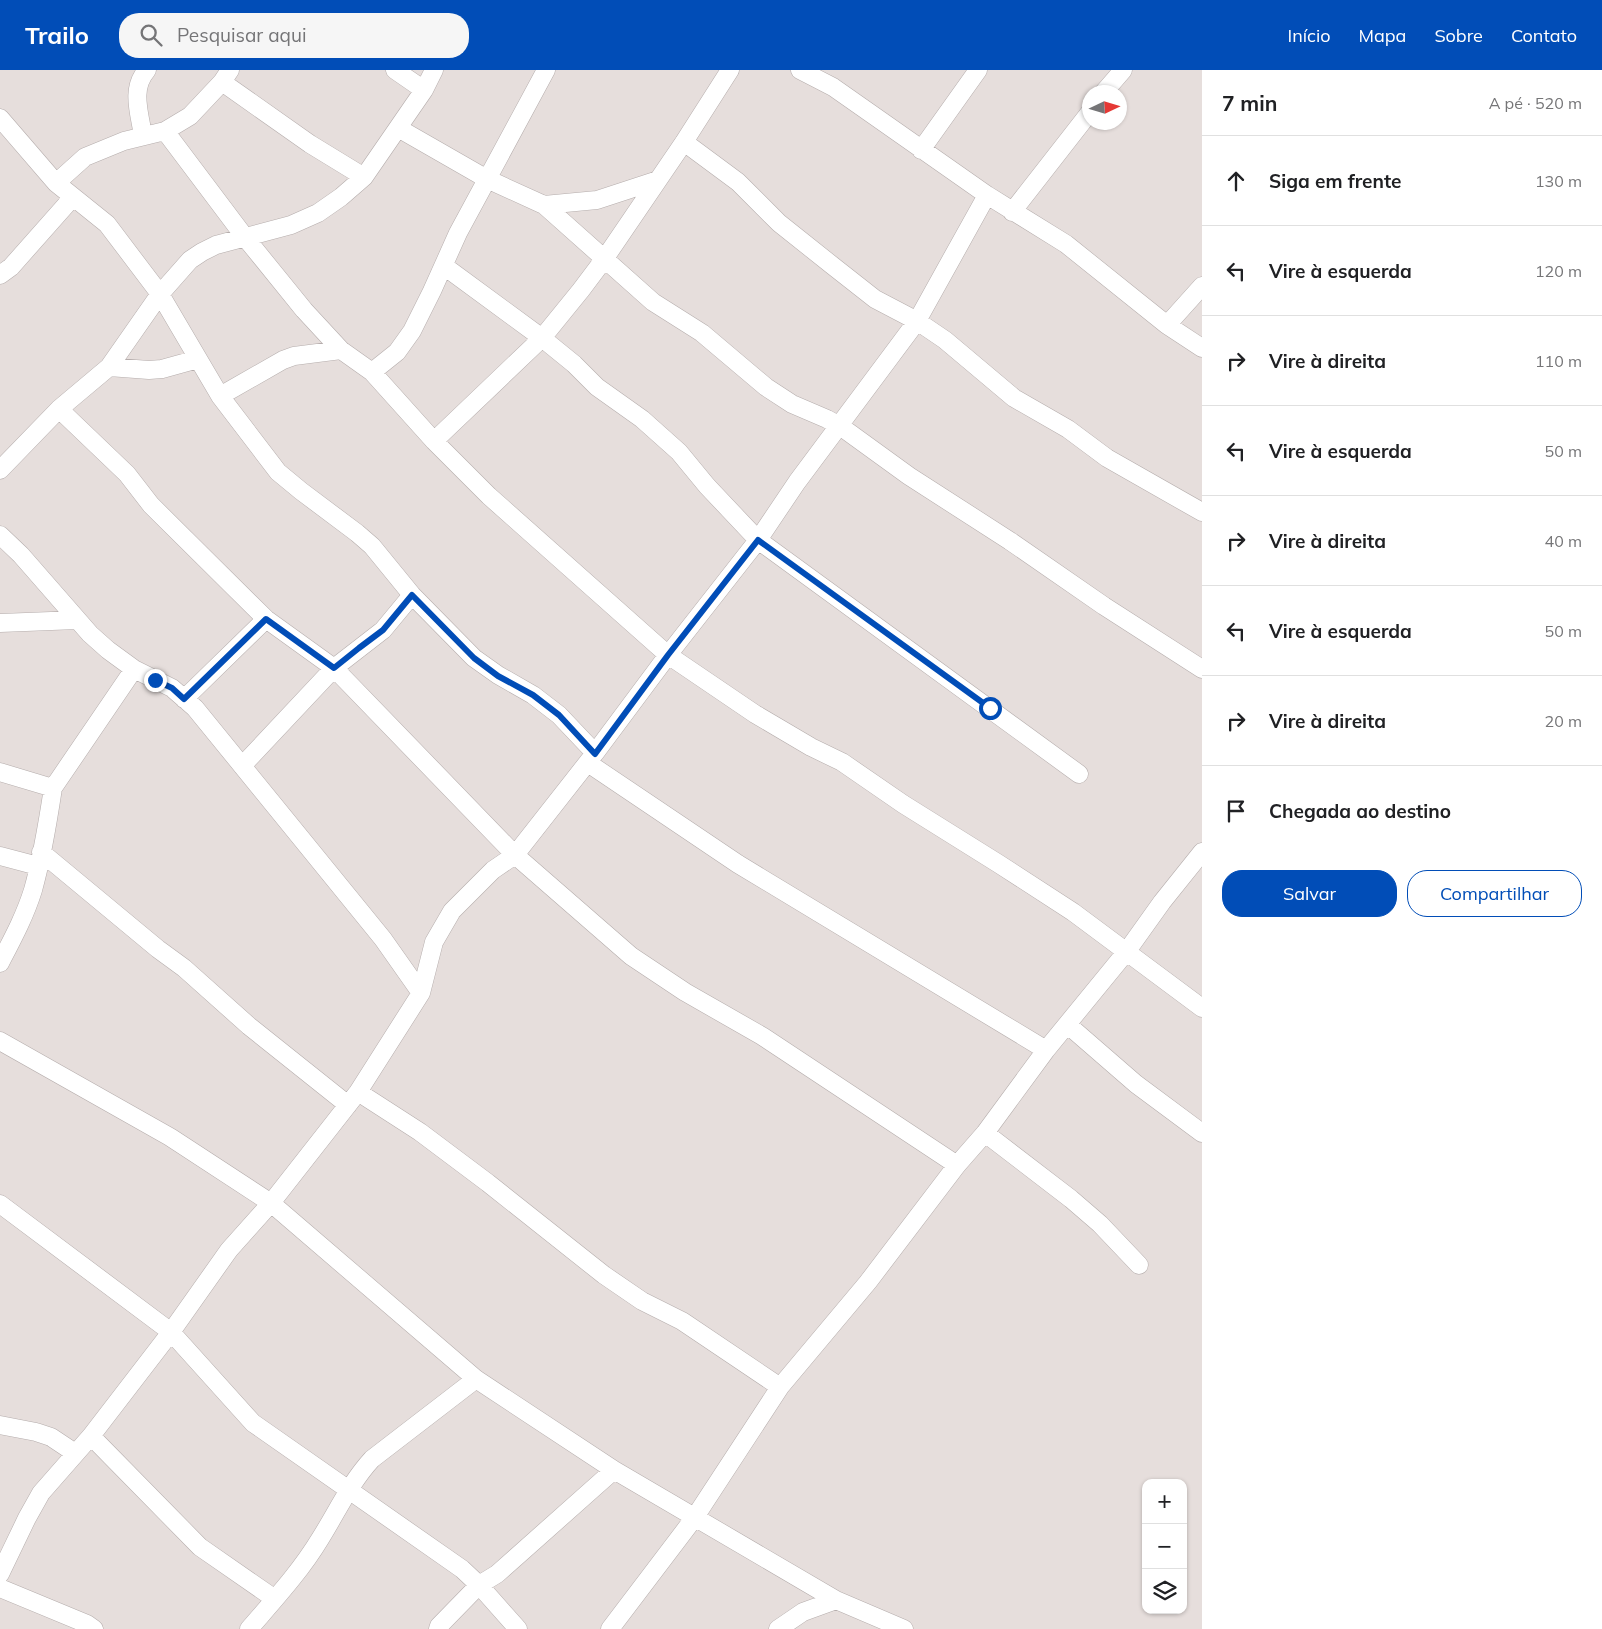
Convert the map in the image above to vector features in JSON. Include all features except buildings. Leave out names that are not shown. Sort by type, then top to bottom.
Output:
[{"type":"street","points":[[395,70],[424,90]]},
{"type":"street","points":[[0,470],[59,409],[109,367],[160,294],[190,260],[216,245],[291,225],[318,213],[364,178],[424,90],[434,70]]},
{"type":"street","points":[[372,372],[397,352],[412,331],[458,233],[546,70]]},
{"type":"street","points":[[434,441],[542,338],[605,258],[684,142],[730,70]]},
{"type":"street","points":[[800,70],[833,87],[987,196],[1066,244],[1167,325],[1202,348]]},
{"type":"street","points":[[921,150],[978,70]]},
{"type":"street","points":[[1110,85],[1123,70]]},
{"type":"street","points":[[140,73],[137,95],[143,136]]},
{"type":"street","points":[[56,182],[85,157],[124,142],[166,131],[190,116],[226,76],[310,144],[364,178]]},
{"type":"street","points":[[0,118],[56,182],[107,224],[160,294],[220,396],[278,472],[372,546],[412,595],[474,658],[498,676],[533,695],[559,715],[592,758],[738,864],[1046,1050]]},
{"type":"street","points":[[1012,212],[1082,122]]},
{"type":"street","points":[[398,128],[487,179],[544,205],[653,302],[702,333],[766,388],[792,404],[840,426],[909,476],[1202,669]]},
{"type":"street","points":[[166,131],[244,236],[304,310],[341,350],[372,372],[434,441],[489,496],[668,655],[755,714],[811,747],[842,762],[903,804],[1073,912],[1202,1008]]},
{"type":"street","points":[[684,142],[738,182],[779,223],[875,299],[917,321],[945,340],[1014,398],[1068,429],[1107,458],[1202,512]]},
{"type":"street","points":[[544,205],[597,200],[658,180]]},
{"type":"street","points":[[0,1574],[41,1493],[91,1436],[171,1332],[229,1250],[271,1203],[353,1098],[421,993],[434,942],[452,911],[493,870],[515,856],[758,540],[797,482],[917,321],[987,196]]},
{"type":"street","points":[[0,275],[10,267],[73,197]]},
{"type":"street","points":[[444,266],[542,338],[574,364],[597,387],[642,419],[679,452],[707,486],[758,540],[1079,774]]},
{"type":"street","points":[[1167,325],[1202,286]]},
{"type":"street","points":[[220,396],[289,358],[341,350]]},
{"type":"street","points":[[109,367],[162,369],[198,359]]},
{"type":"street","points":[[59,409],[127,474],[152,506],[266,619],[334,668],[515,856],[631,956],[685,992],[762,1036],[957,1165]]},
{"type":"street","points":[[0,535],[77,620],[108,650],[134,669],[172,688],[195,708],[383,939],[421,993]]},
{"type":"street","points":[[242,766],[334,668],[383,630],[412,595]]},
{"type":"street","points":[[184,699],[266,619]]},
{"type":"street","points":[[0,623],[77,620]]},
{"type":"street","points":[[0,963],[19,927],[33,890],[53,788],[134,669]]},
{"type":"street","points":[[0,772],[53,788]]},
{"type":"street","points":[[610,1629],[695,1517],[780,1387],[868,1282],[957,1165],[985,1133],[1046,1050],[1127,951],[1162,902],[1201,855]]},
{"type":"street","points":[[0,856],[39,859],[196,978],[249,1026],[353,1098],[420,1132],[488,1182],[604,1275],[642,1300],[682,1322],[780,1387]]},
{"type":"street","points":[[1068,1025],[1136,1084],[1202,1134]]},
{"type":"street","points":[[0,1041],[170,1137],[271,1203],[476,1379],[614,1470],[836,1600],[904,1629]]},
{"type":"street","points":[[985,1133],[1071,1199],[1100,1224],[1139,1264]]},
{"type":"street","points":[[0,1204],[171,1332],[253,1423],[462,1569],[479,1585],[518,1629]]},
{"type":"street","points":[[249,1629],[288,1584],[320,1540],[358,1474],[372,1459],[476,1379]]},
{"type":"street","points":[[0,1425],[36,1432],[51,1438],[75,1453]]},
{"type":"street","points":[[91,1436],[200,1547],[275,1599]]},
{"type":"street","points":[[438,1629],[479,1585],[497,1574],[614,1470]]},
{"type":"street","points":[[0,1588],[87,1624],[94,1629]]},
{"type":"street","points":[[778,1629],[803,1612],[836,1600]]},
{"type":"route","points":[[155,680],[172,688],[184,699],[266,619],[334,668],[383,630],[412,595],[474,658],[498,676],[533,695],[559,715],[595,754],[668,655],[758,540],[990,708]]}]
